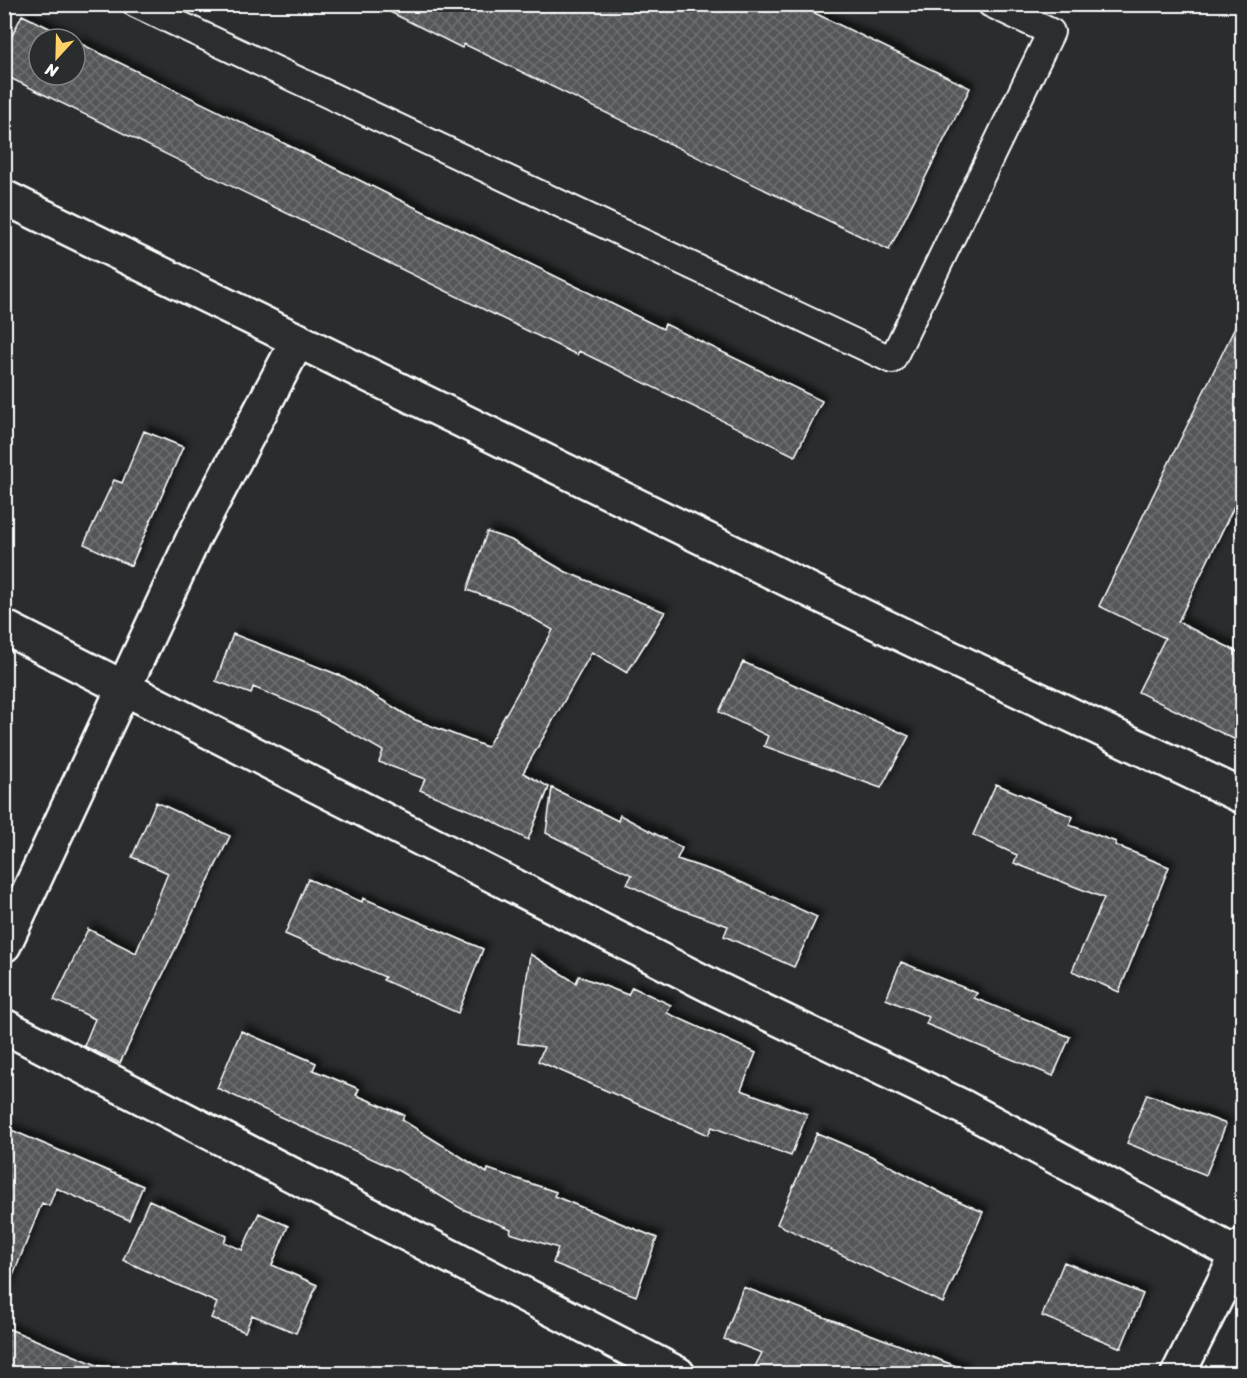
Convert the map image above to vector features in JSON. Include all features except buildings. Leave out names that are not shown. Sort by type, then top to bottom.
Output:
[{"type":"street","points":[[4,197],[861,615],[1242,796]]},
{"type":"street","points":[[4,945],[123,685],[194,537],[298,340]]},
{"type":"street","points":[[4,627],[123,685],[715,988],[965,1108],[1241,1253],[1178,1374]]},
{"type":"street","points":[[4,1026],[678,1374]]},
{"type":"lane","points":[[136,4],[892,360],[1051,32],[992,4]]}]
